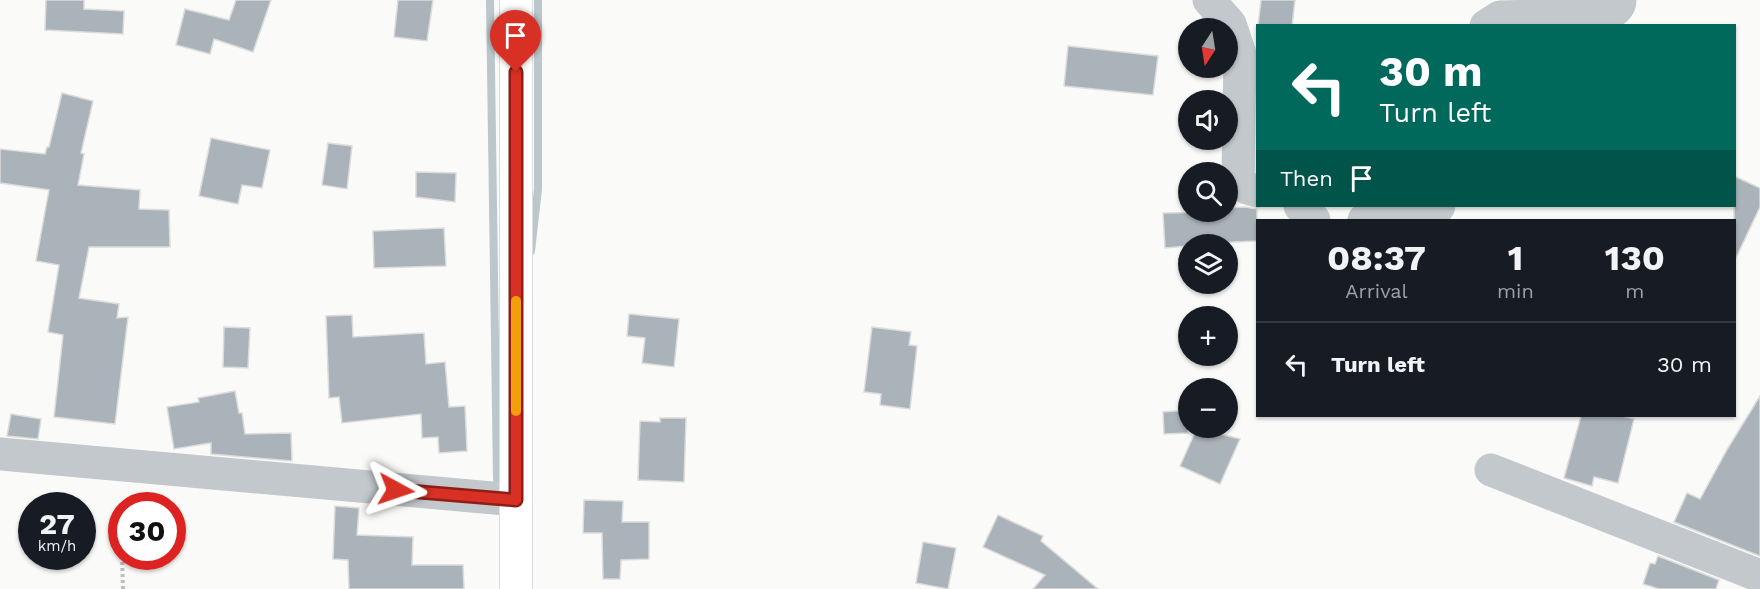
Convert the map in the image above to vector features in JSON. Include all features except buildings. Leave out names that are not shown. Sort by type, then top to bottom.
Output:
[{"type":"main road","points":[[516,0],[516,589]]},
{"type":"street","points":[[1209,0],[1230,24],[1240,54],[1238,181],[1247,188],[1256,191]]},
{"type":"street","points":[[1489,24],[1500,17],[1608,14],[1617,9],[1620,0]]},
{"type":"street","points":[[1301,207],[1313,219]]},
{"type":"street","points":[[1397,219],[1430,218],[1438,207]]},
{"type":"street","points":[[0,454],[516,500]]},
{"type":"street","points":[[1491,470],[1760,576]]},
{"type":"path","points":[[122,570],[123,589]]},
{"type":"waterway","points":[[490,0],[497,479]]},
{"type":"waterway","points":[[531,251],[538,189],[538,0]]},
{"type":"slow traffic","points":[[516,301],[516,411]]},
{"type":"route","points":[[396,490],[516,500],[516,72]]}]
